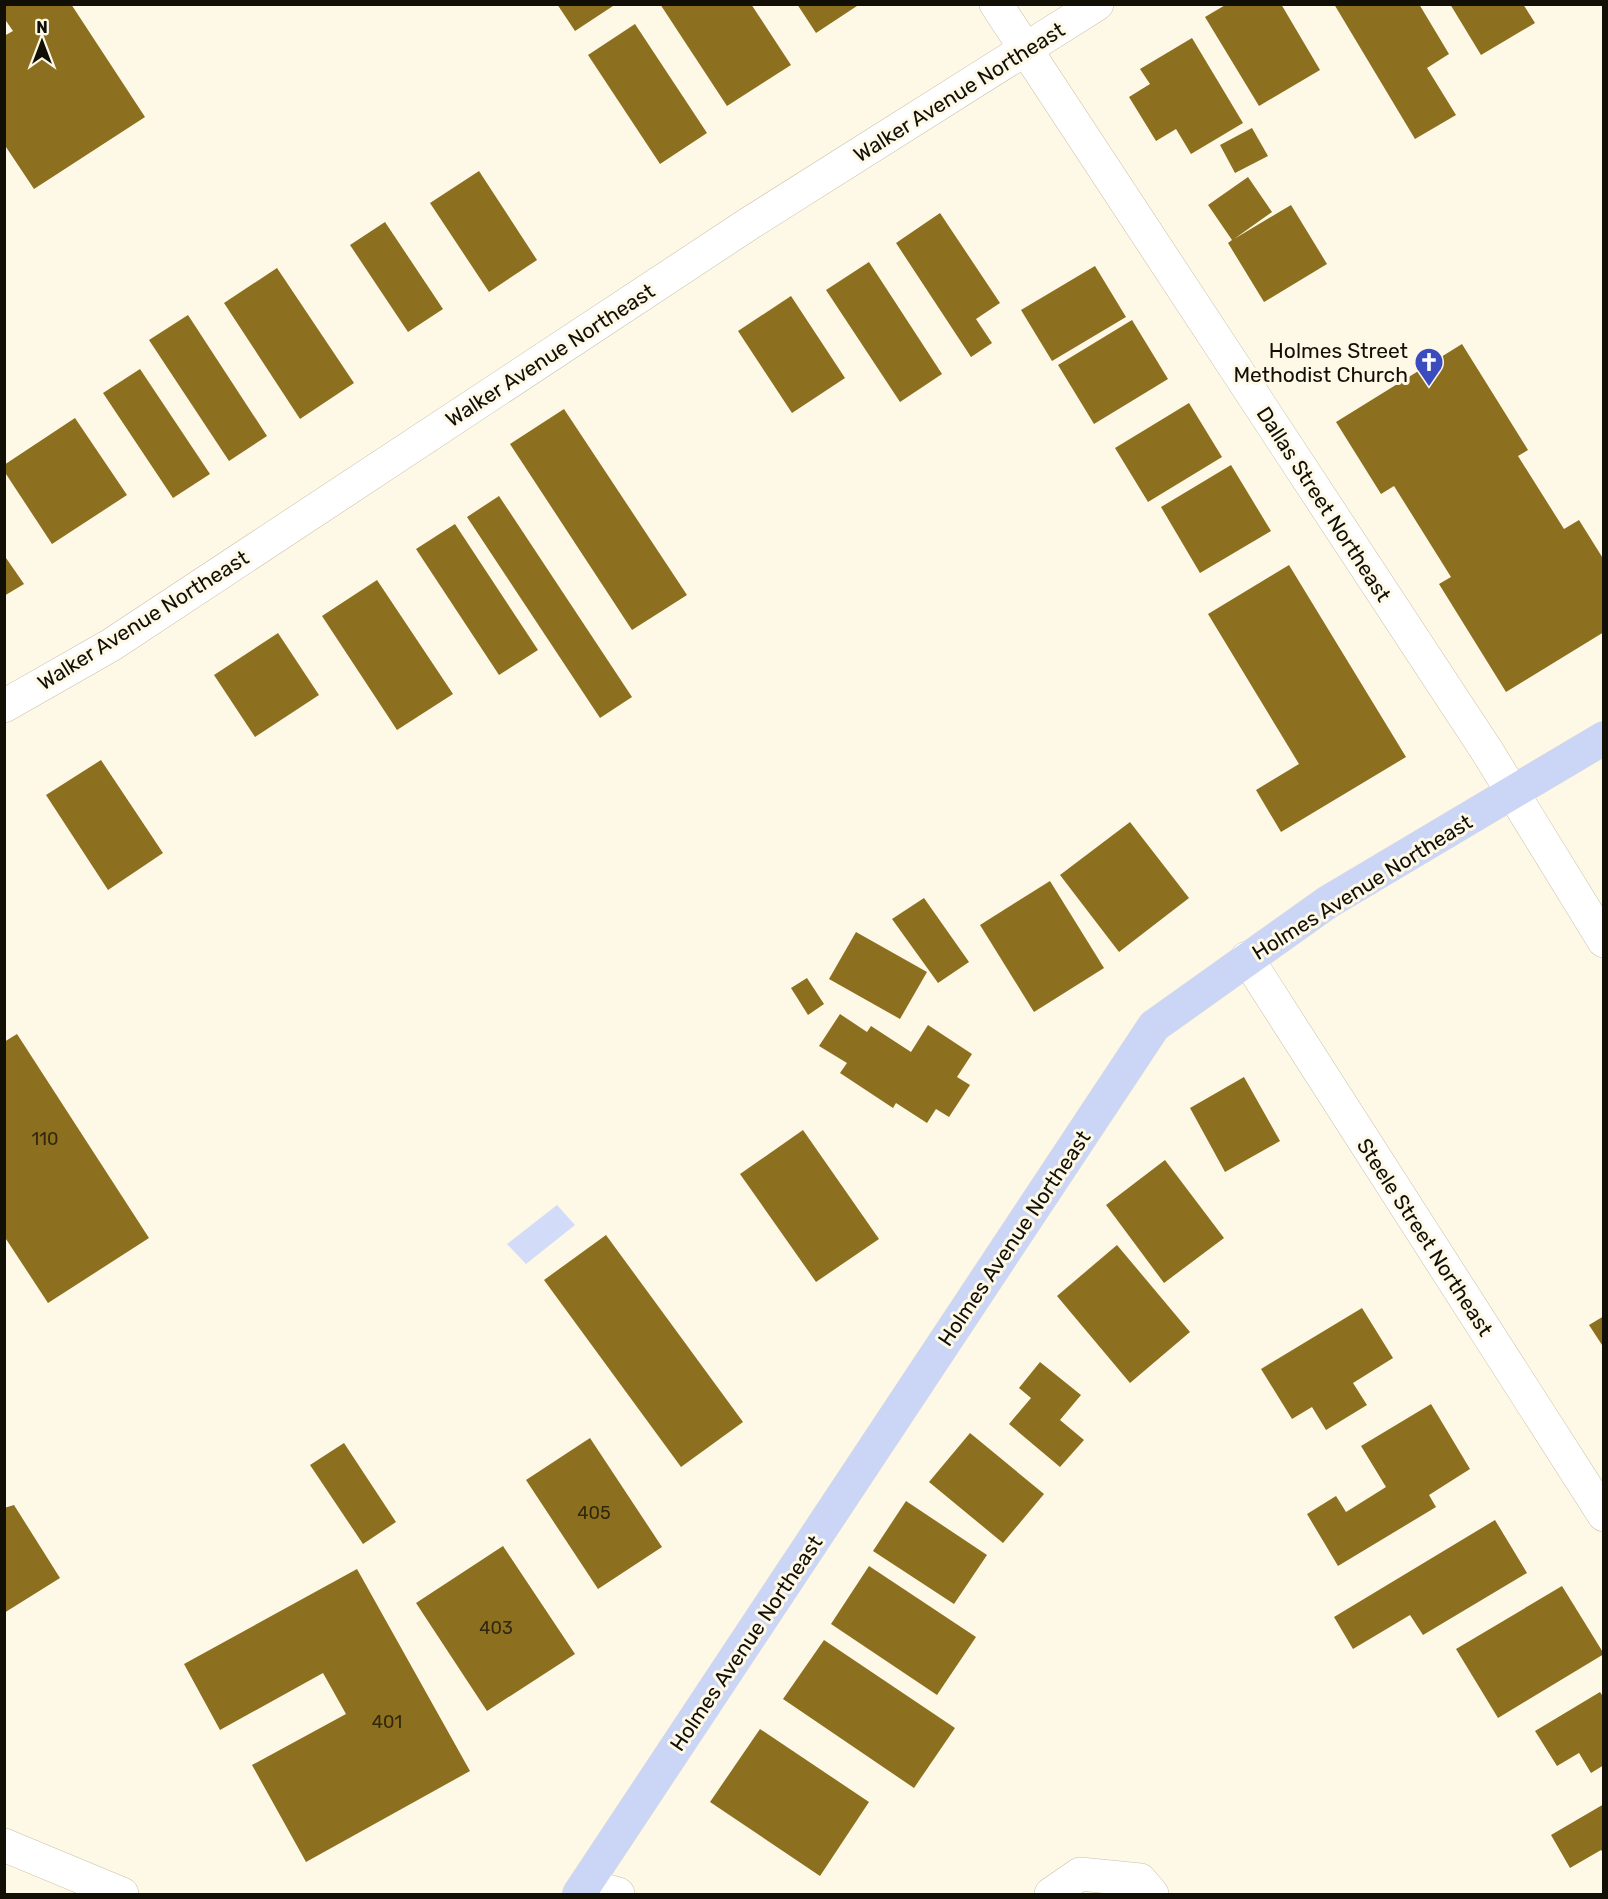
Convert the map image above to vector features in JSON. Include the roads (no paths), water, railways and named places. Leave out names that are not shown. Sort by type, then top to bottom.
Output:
[{"type":"main road","name":"Holmes Avenue Northeast","points":[[582,1890],[1154,1026],[1247,958],[1328,903],[1604,738]]},
{"type":"street","name":"Dallas Street Northeast","points":[[996,4],[1513,793],[1604,940]]},
{"type":"street","name":"Walker Avenue Northeast","points":[[4,706],[111,645],[750,223],[1096,4]]},
{"type":"street","name":"Steele Street Northeast","points":[[1247,958],[1604,1515]]},
{"type":"street","points":[[4,1845],[122,1894]]},
{"type":"street","points":[[1051,1894],[1080,1874],[1140,1880],[1152,1894]]},
{"type":"street","points":[[582,1890],[618,1894]]},
{"type":"water","points":[[557,1205],[575,1225],[526,1264],[507,1244]]},
{"type":"place","name":"Holmes Street Methodist Church","points":[[1429,388]]}]
